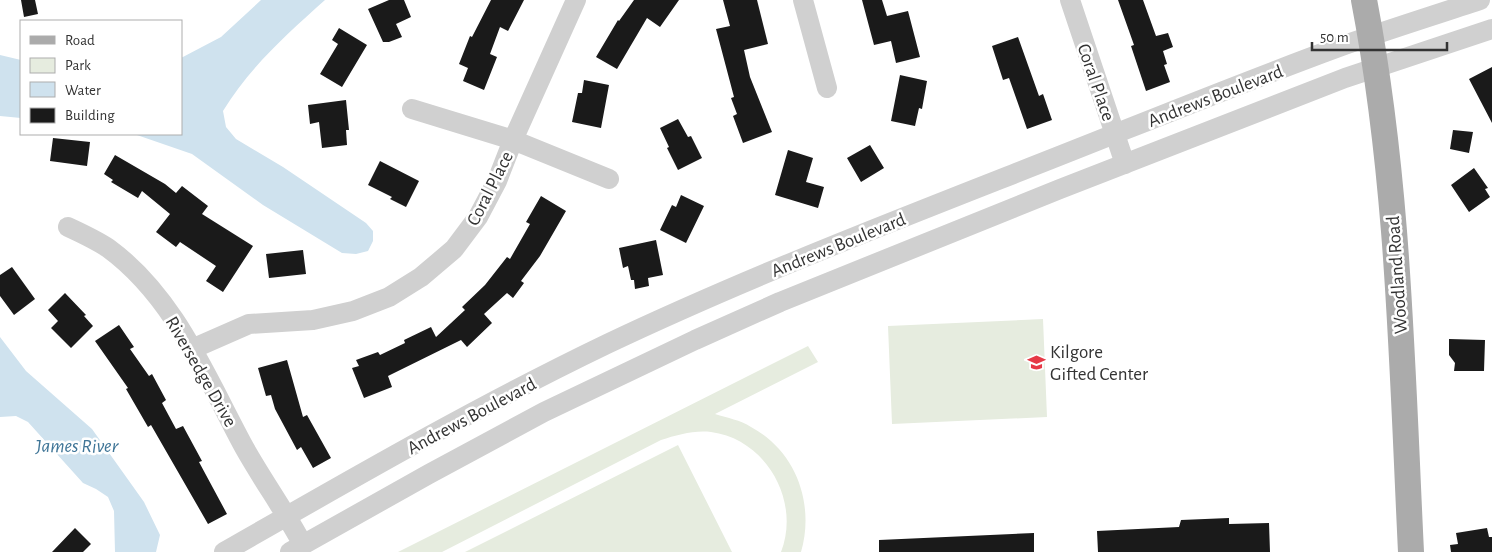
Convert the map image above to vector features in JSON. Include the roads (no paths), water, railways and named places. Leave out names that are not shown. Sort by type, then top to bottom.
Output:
[{"type":"main road","name":"Woodland Road","points":[[1364,0],[1375,68],[1391,197],[1398,284],[1411,552]]},
{"type":"street","name":"Coral Place","points":[[192,349],[249,324],[313,320],[353,311],[390,297],[421,277],[454,249],[478,217],[497,181],[512,140],[576,0]]},
{"type":"street","points":[[802,0],[827,88]]},
{"type":"street","name":"Coral Place","points":[[1070,0],[1125,164]]},
{"type":"street","name":"Andrews Boulevard","points":[[224,552],[427,438],[553,371],[666,317],[828,247],[1259,77],[1480,0]]},
{"type":"street","name":"Andrews Boulevard","points":[[297,549],[429,474],[544,412],[695,340],[867,266],[1332,83],[1492,29]]},
{"type":"street","points":[[412,109],[512,140],[609,179]]},
{"type":"street","name":"Riversedge Drive","points":[[68,227],[107,248],[138,274],[161,300],[192,349],[245,449],[287,516],[297,549]]},
{"type":"water","points":[[261,0],[325,0],[257,66],[233,95],[223,111],[226,127],[236,139],[283,167],[366,223],[373,231],[373,241],[368,251],[356,254],[342,253],[263,205],[192,154],[137,135],[182,135],[182,57],[221,37]]},
{"type":"water","points":[[0,55],[20,60],[20,118],[0,116]]},
{"type":"water","name":"James River","points":[[0,337],[26,371],[92,429],[144,502],[160,535],[156,552],[115,552],[114,511],[108,497],[83,483],[28,422],[16,416],[0,417]]},
{"type":"place","name":"Kilgore Gifted Center","points":[[1036,362]]}]
